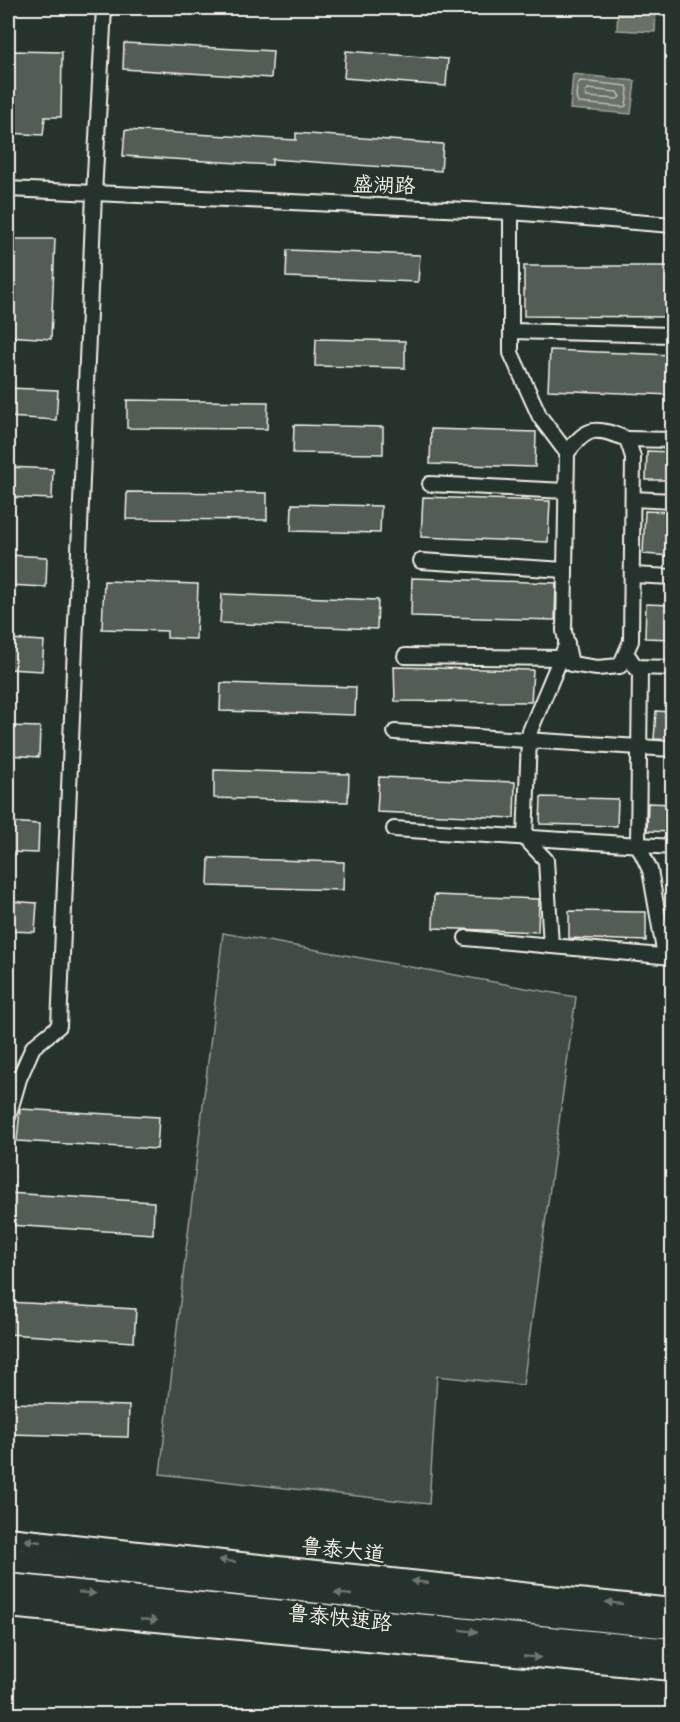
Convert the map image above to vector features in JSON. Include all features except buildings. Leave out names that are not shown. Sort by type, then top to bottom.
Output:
[{"type":"highway","name":"鲁泰快速路","points":[[8,1560],[672,1626]]},
{"type":"highway","name":"鲁泰快速路","points":[[8,1586],[672,1652]]},
{"type":"main road","name":"鲁泰大道","points":[[8,1538],[672,1609]]},
{"type":"main road","points":[[8,1606],[672,1670]]},
{"type":"street","points":[[8,1117],[19,1079],[33,1047],[59,1026],[104,8]]},
{"type":"street","name":"盛湖路","points":[[8,189],[511,212],[672,225]]},
{"type":"street","points":[[511,212],[511,353],[540,417],[567,453]]},
{"type":"street","points":[[511,331],[672,335]]},
{"type":"street","points":[[627,439],[633,457],[631,641],[620,666],[597,668],[571,664],[564,631],[567,453],[579,437],[592,430],[627,439],[672,440]]},
{"type":"street","points":[[430,484],[566,491]]},
{"type":"street","points":[[633,499],[672,501]]},
{"type":"street","points":[[421,561],[565,570]]},
{"type":"street","points":[[632,575],[672,577]]},
{"type":"street","points":[[550,946],[546,860],[525,838],[529,740],[530,731],[567,643]]},
{"type":"street","points":[[466,938],[669,957],[650,870],[638,845],[640,673],[626,653]]},
{"type":"street","points":[[405,656],[560,658]]},
{"type":"street","points":[[635,666],[672,668]]},
{"type":"street","points":[[395,732],[672,749]]},
{"type":"street","points":[[394,829],[672,847]]},
{"type":"shaded area","points":[[223,933],[576,997],[523,1385],[437,1376],[429,1504],[160,1474]]},
{"type":"water","points":[[618,8],[656,8],[655,32],[617,30]]},
{"type":"water","points":[[573,74],[635,81],[631,114],[570,109]]}]
